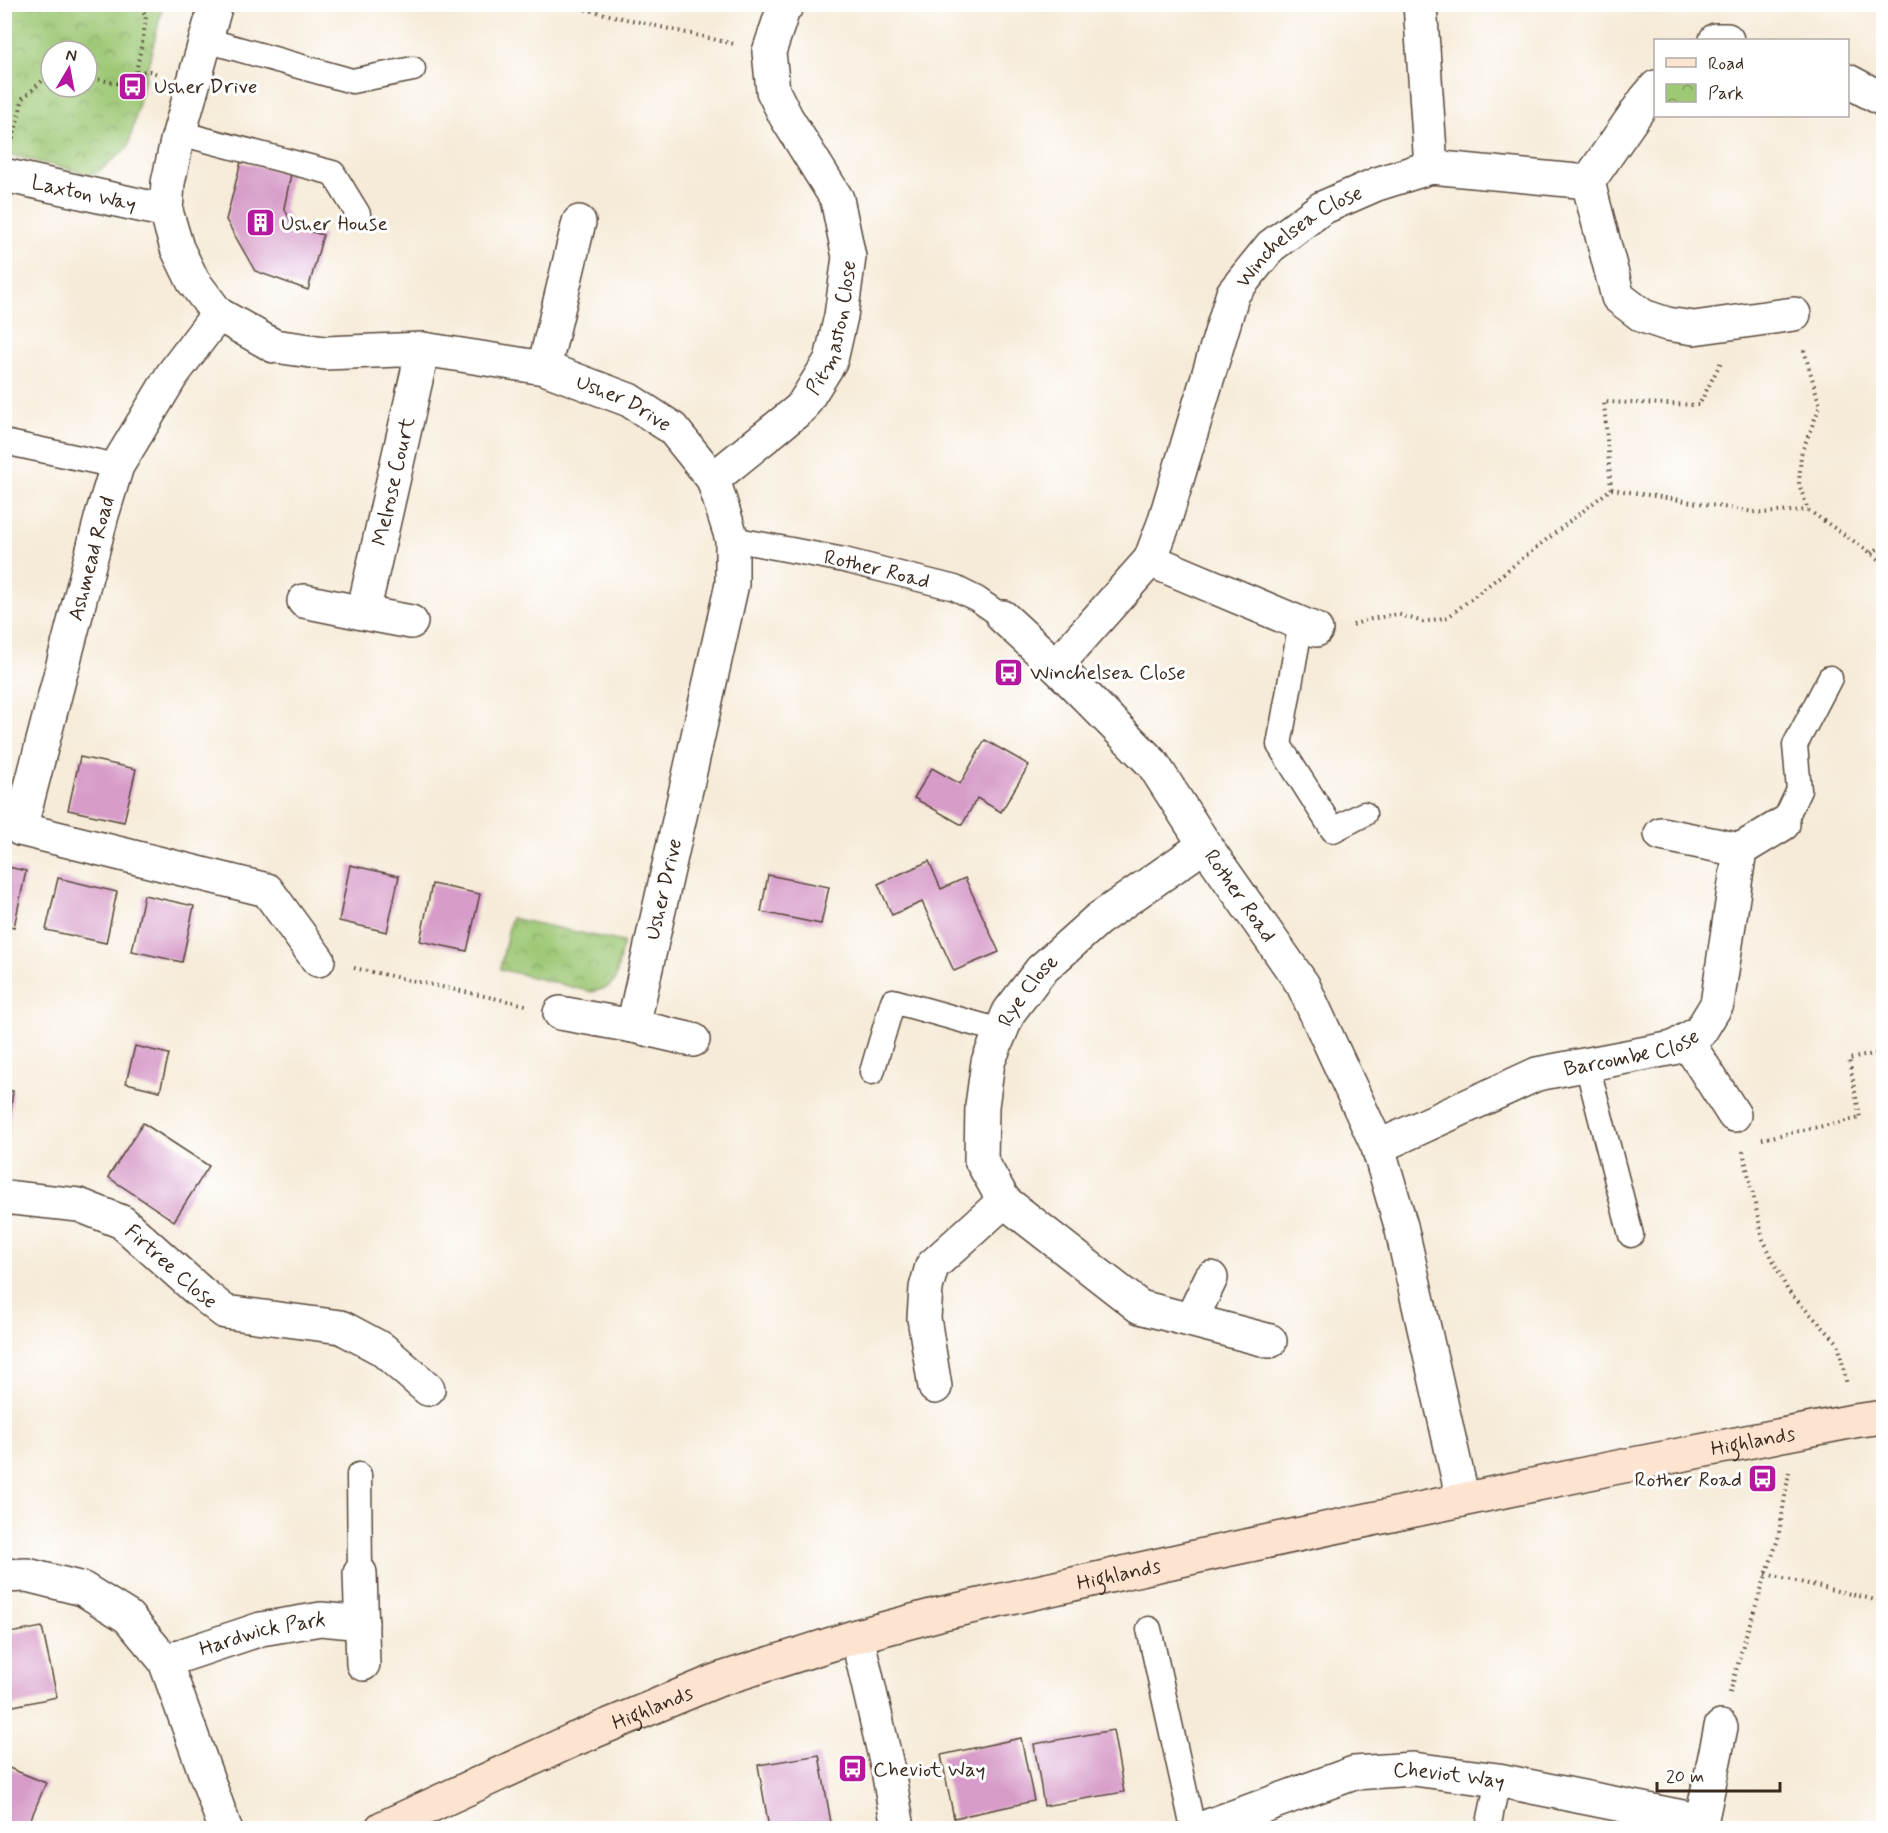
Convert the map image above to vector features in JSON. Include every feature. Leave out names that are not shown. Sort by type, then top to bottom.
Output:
[{"type":"street","name":"Usher Drive","points":[[216,4],[179,133],[168,183],[166,211],[177,248],[193,281],[218,314],[274,346],[325,353],[423,349],[544,368],[629,400],[672,428],[713,479],[732,539],[732,584],[633,1026]]},
{"type":"street","points":[[1420,4],[1431,167]]},
{"type":"street","name":"Pitmaston Close","points":[[713,479],[801,408],[831,360],[841,316],[849,257],[837,199],[786,117],[773,91],[770,52],[783,5]]},
{"type":"street","points":[[1849,82],[1884,100]]},
{"type":"street","points":[[1654,89],[1588,182],[1618,297],[1643,316],[1667,324],[1694,328],[1794,314]]},
{"type":"street","name":"Laxton Way","points":[[8,161],[166,211]]},
{"type":"street","name":"Winchelsea Close","points":[[1056,666],[1150,560],[1164,523],[1233,293],[1271,246],[1322,208],[1377,184],[1431,167],[1588,182]]},
{"type":"street","points":[[544,368],[579,222]]},
{"type":"street","name":"Ashmead Road","points":[[218,314],[172,375],[117,466],[12,821],[267,890],[318,960]]},
{"type":"street","name":"Melrose Court","points":[[363,613],[423,349]]},
{"type":"street","points":[[1150,560],[1308,626]]},
{"type":"street","points":[[304,601],[411,622]]},
{"type":"street","name":"Rother Road","points":[[1003,617],[1056,666],[1153,764],[1205,845],[1303,985],[1378,1146],[1401,1226],[1462,1500]]},
{"type":"street","points":[[1661,834],[1740,850],[1784,824]]},
{"type":"street","name":"Rye Close","points":[[1205,845],[1097,920],[1041,970],[1009,1012],[988,1062],[982,1106],[981,1160],[1004,1201],[1140,1307],[1270,1341]]},
{"type":"street","name":"Barcombe Close","points":[[1378,1146],[1537,1074],[1674,1048],[1700,1032],[1717,1004],[1740,850]]},
{"type":"street","points":[[560,1013],[693,1040]]},
{"type":"street","points":[[1686,1040],[1738,1129]]},
{"type":"street","name":"Firtree Close","points":[[4,1197],[79,1205],[122,1222],[225,1312],[340,1327],[382,1349],[428,1389]]},
{"type":"street","points":[[935,1387],[924,1318],[926,1288],[932,1266],[1004,1201]]},
{"type":"street","points":[[1191,1320],[1211,1278]]},
{"type":"street","name":"Highlands","points":[[382,1828],[573,1740],[718,1680],[857,1636],[939,1614],[1462,1500],[1869,1419]]},
{"type":"street","points":[[360,1573],[363,1664]]},
{"type":"street","points":[[4,1576],[27,1575],[83,1589],[128,1617],[165,1661],[225,1828]]},
{"type":"street","name":"Hardwick Park","points":[[165,1661],[261,1629],[321,1619],[362,1623]]},
{"type":"street","points":[[857,1636],[888,1770],[898,1828]]},
{"type":"street","points":[[1701,1825],[1721,1727]]},
{"type":"street","name":"Cheviot Way","points":[[1203,1828],[1354,1773],[1413,1769],[1498,1780],[1701,1825]]},
{"type":"lane","points":[[206,40],[352,81],[413,69]]},
{"type":"lane","points":[[179,133],[333,173],[358,214]]},
{"type":"lane","points":[[4,442],[117,466]]},
{"type":"lane","name":"Rother Road","points":[[732,539],[844,560],[955,588],[977,599],[1003,617]]},
{"type":"lane","points":[[1308,626],[1279,745],[1333,830],[1364,814]]},
{"type":"lane","points":[[1784,824],[1799,790],[1795,745],[1830,678]]},
{"type":"lane","points":[[872,1072],[893,1001],[1001,1031]]},
{"type":"lane","points":[[1587,1065],[1631,1235]]},
{"type":"lane","points":[[359,1475],[360,1573]]},
{"type":"lane","points":[[1149,1629],[1193,1828]]},
{"type":"lane","points":[[1488,1828],[1498,1780]]},
{"type":"path","points":[[99,80],[130,86],[136,72],[146,16],[139,4]]},
{"type":"path","points":[[562,4],[770,52]]},
{"type":"path","points":[[136,72],[149,71],[194,84]]},
{"type":"path","points":[[8,161],[22,98],[39,83]]},
{"type":"path","points":[[1794,314],[1820,406],[1801,454],[1798,484],[1808,510],[1884,564]]},
{"type":"path","points":[[1611,489],[1604,402],[1699,405],[1741,322]]},
{"type":"path","points":[[1308,626],[1342,629],[1366,620],[1397,614],[1423,622],[1448,617],[1611,489],[1760,513],[1808,510]]},
{"type":"path","points":[[1871,553],[1884,545]]},
{"type":"path","points":[[318,960],[560,1013]]},
{"type":"path","points":[[1869,1419],[1838,1343],[1788,1291],[1763,1239],[1738,1129],[1860,1118],[1849,1059],[1884,1052]]},
{"type":"path","points":[[1721,1727],[1745,1638],[1778,1539],[1795,1432]]},
{"type":"path","points":[[1766,1574],[1884,1602]]},
{"type":"green space","points":[[5,4],[163,5],[128,148],[94,175],[5,154]]},
{"type":"green space","points":[[511,918],[623,942],[615,981],[606,988],[592,992],[500,969]]},
{"type":"building","name":"Usher House","points":[[241,162],[291,174],[284,208],[294,227],[323,235],[308,290],[255,271],[226,220]]},
{"type":"building","points":[[985,740],[1029,765],[1001,812],[977,798],[962,825],[914,798],[932,768],[960,784]]},
{"type":"building","points":[[80,757],[136,769],[124,822],[68,810]]},
{"type":"building","points":[[929,861],[941,889],[965,878],[999,952],[954,971],[922,902],[892,915],[878,884]]},
{"type":"building","points":[[350,865],[399,876],[387,932],[339,921]]},
{"type":"building","points":[[4,866],[26,871],[14,927],[4,925]]},
{"type":"building","points":[[768,875],[829,887],[821,924],[761,912]]},
{"type":"building","points":[[58,878],[117,892],[106,943],[46,930]]},
{"type":"building","points":[[432,884],[480,894],[467,951],[420,941]]},
{"type":"building","points":[[144,895],[194,906],[182,962],[132,951]]},
{"type":"building","points":[[135,1046],[169,1054],[160,1091],[126,1083]]},
{"type":"building","points":[[4,1090],[13,1091],[6,1150],[4,1150]]},
{"type":"building","points":[[143,1123],[209,1166],[174,1221],[108,1177]]},
{"type":"building","points":[[42,1627],[57,1697],[4,1708],[4,1634]]},
{"type":"building","points":[[1113,1730],[1124,1792],[1044,1806],[1034,1744]]},
{"type":"building","points":[[1021,1738],[1034,1801],[954,1818],[941,1755]]},
{"type":"building","points":[[819,1755],[832,1828],[769,1828],[758,1765]]},
{"type":"building","points":[[4,1766],[46,1783],[27,1828],[4,1828]]},
{"type":"place","name":"Usher Drive","points":[[133,86]]},
{"type":"place","name":"Usher House","points":[[260,223]]},
{"type":"place","name":"Winchelsea Close","points":[[1009,672]]},
{"type":"place","name":"Rother Road","points":[[1763,1479]]},
{"type":"place","name":"Cheviot Way","points":[[852,1769]]}]
